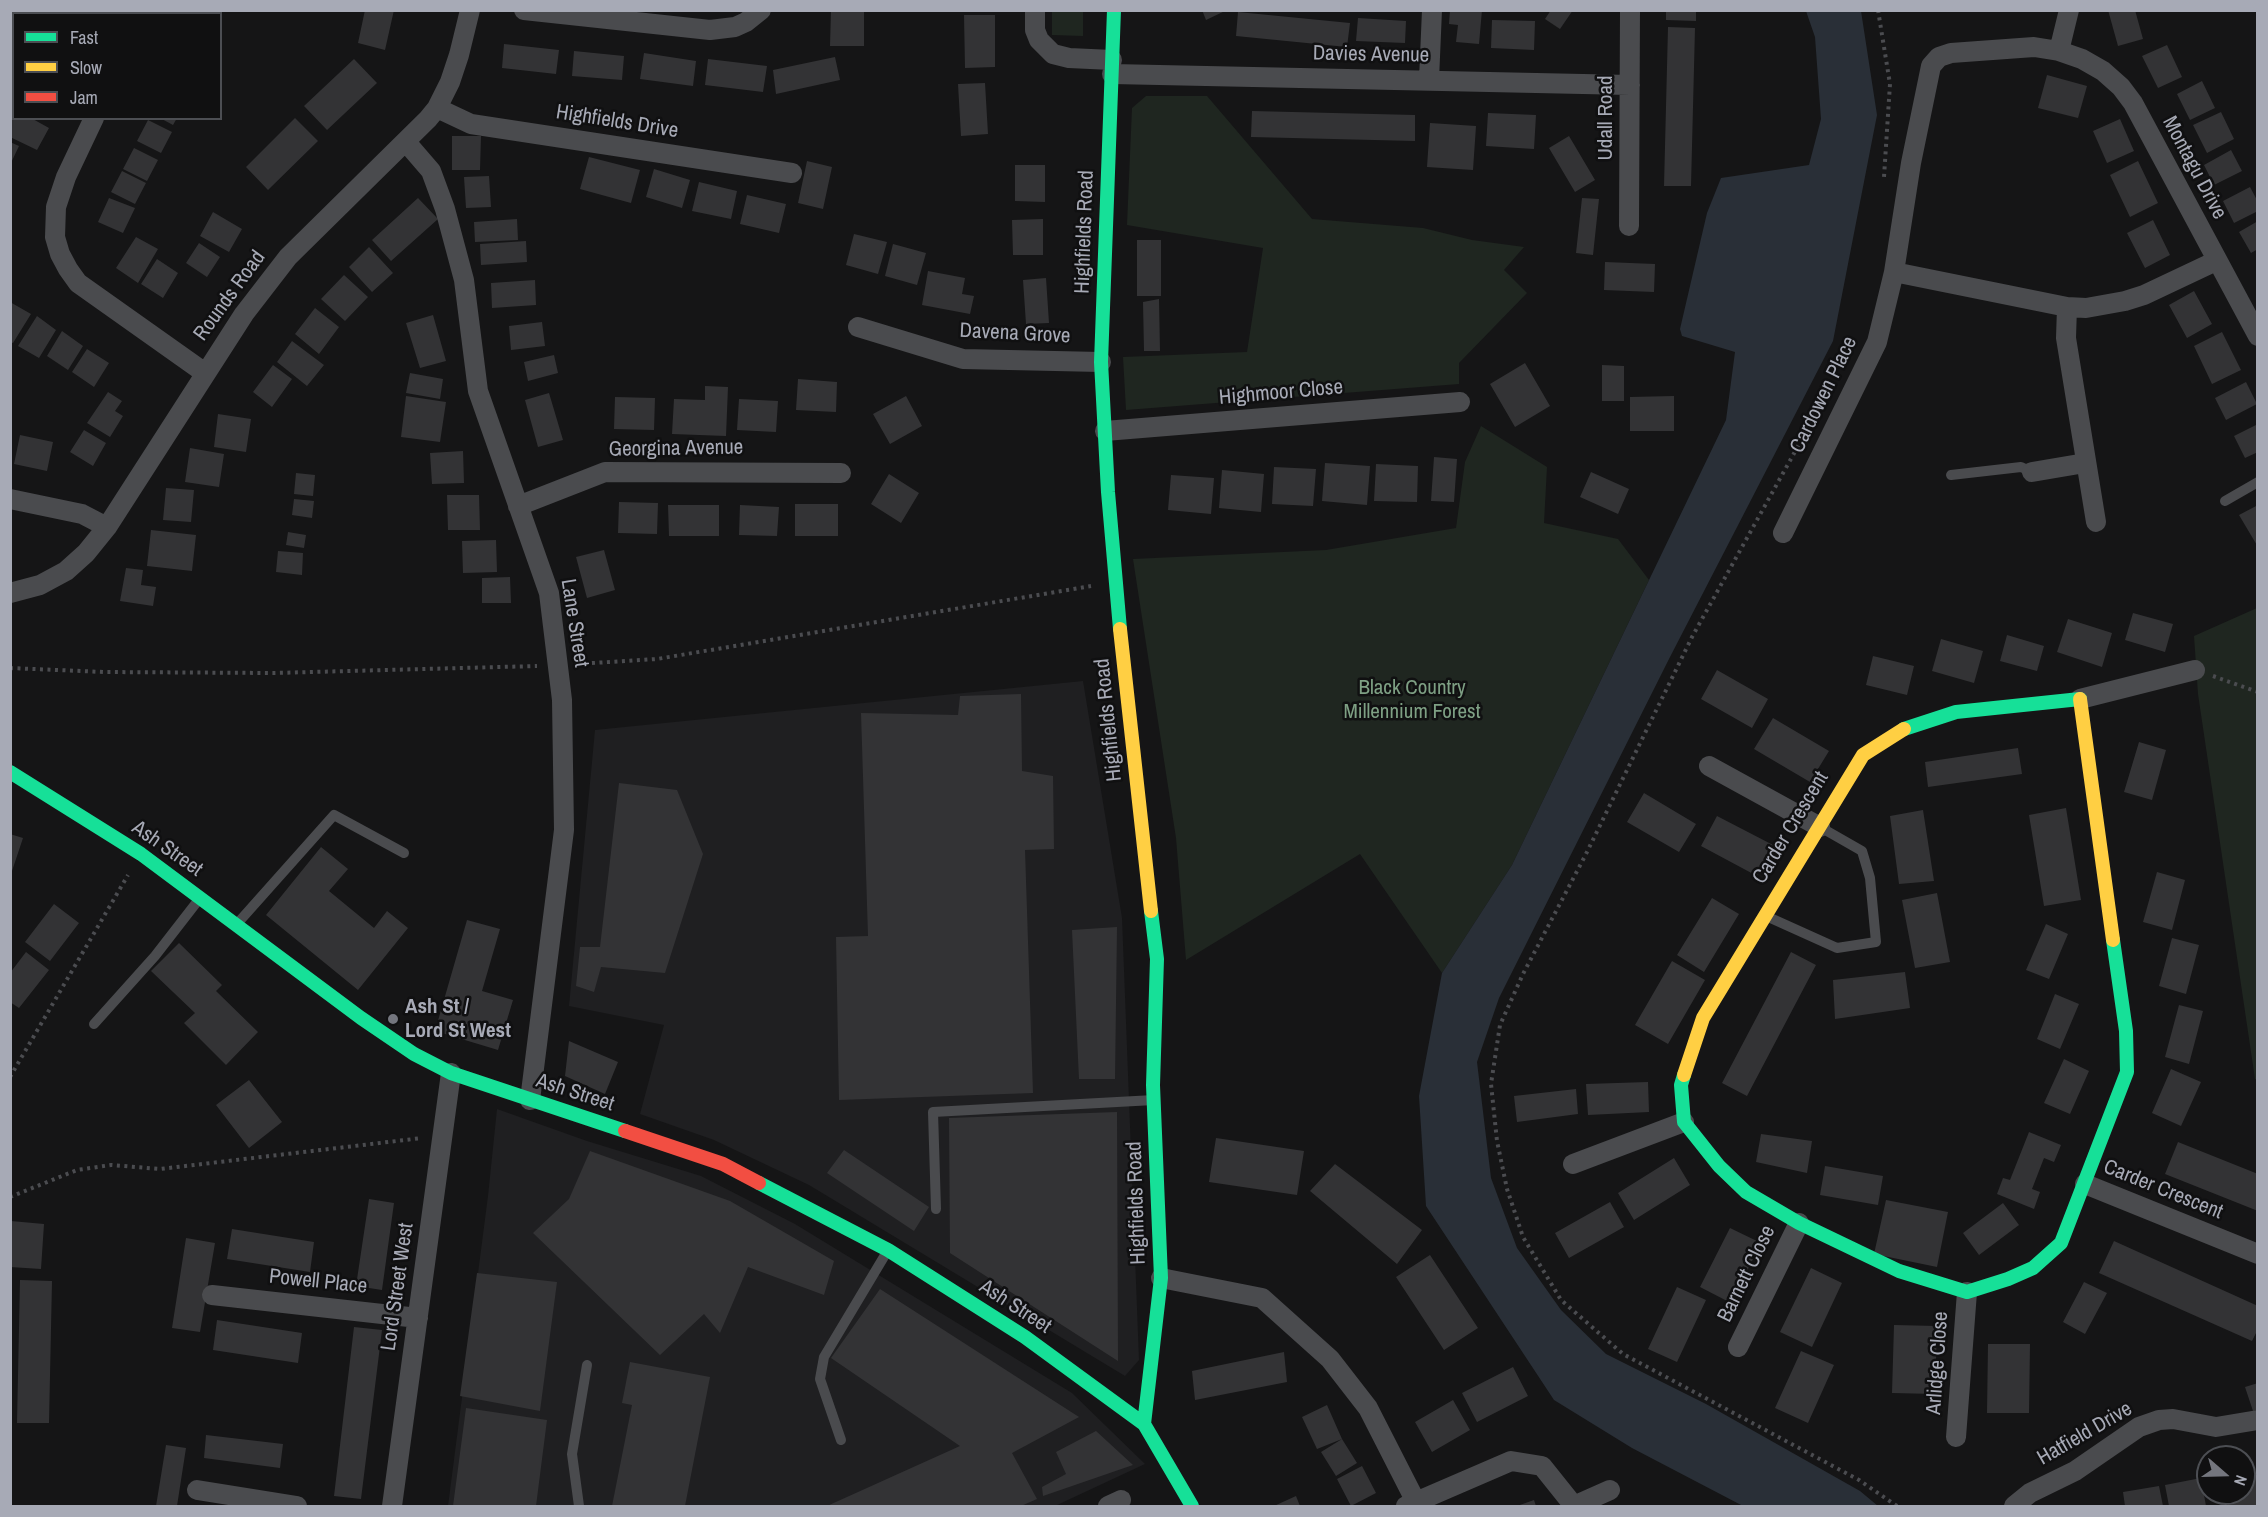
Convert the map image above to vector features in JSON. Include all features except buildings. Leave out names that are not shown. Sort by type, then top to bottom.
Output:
[{"type":"street","name":"Rounds Road","points":[[10,593],[40,585],[66,571],[86,553],[107,527],[243,314],[288,257],[406,142],[437,108],[456,64],[470,10]]},
{"type":"street","points":[[524,10],[723,30],[746,22],[761,10]]},
{"type":"street","name":"Davies Avenue","points":[[1035,10],[1035,30],[1039,40],[1053,54],[1112,67],[1429,80],[1630,85]]},
{"type":"street","name":"Highfields Road","points":[[1114,10],[1101,362],[1108,492],[1122,659],[1157,959],[1154,1100],[1161,1278],[1144,1424]]},
{"type":"street","points":[[1429,80],[1432,10]]},
{"type":"street","name":"Udall Road","points":[[1629,226],[1630,10]]},
{"type":"street","points":[[2059,51],[2069,10]]},
{"type":"street","name":"Montagu Drive","points":[[1995,50],[2034,47],[2059,51],[2103,70],[2121,87],[2133,103],[2258,336]]},
{"type":"street","name":"Cardowen Place","points":[[1783,533],[1871,356],[1882,326],[1931,66],[1939,57],[1951,53],[1995,50]]},
{"type":"street","name":"Highfields Drive","points":[[437,108],[471,124],[792,173]]},
{"type":"street","points":[[93,120],[66,177],[56,207],[55,237],[60,254],[78,283],[205,373]]},
{"type":"street","name":"Lane Street","points":[[406,142],[430,171],[445,209],[464,280],[478,391],[549,593],[562,712],[564,830],[530,1100]]},
{"type":"street","points":[[1894,272],[2067,308],[2104,306],[2144,296],[2216,261]]},
{"type":"street","points":[[2067,308],[2066,338],[2096,522]]},
{"type":"street","name":"Davena Grove","points":[[858,327],[963,359],[1101,362]]},
{"type":"street","name":"Highmoor Close","points":[[1105,431],[1461,402]]},
{"type":"street","points":[[2032,472],[2085,463]]},
{"type":"street","name":"Georgina Avenue","points":[[518,506],[605,472],[841,473]]},
{"type":"street","points":[[10,499],[81,514],[107,527]]},
{"type":"street","points":[[2080,699],[2195,670]]},
{"type":"street","name":"Carder Crescent","points":[[1684,1122],[1682,1085],[1703,1018],[1863,755],[1900,730],[1956,712],[2080,699],[2126,1031],[2127,1072],[2061,1243],[2033,1268],[1967,1292]]},
{"type":"street","points":[[1709,766],[1820,827]]},
{"type":"street","name":"Ash Street","points":[[10,772],[141,854],[361,1018],[414,1054],[451,1073],[723,1164],[888,1250],[1025,1337],[1144,1424]]},
{"type":"street","name":"Lord Street West","points":[[392,1506],[451,1073]]},
{"type":"street","points":[[1573,1164],[1684,1122],[1719,1166],[1746,1192],[1799,1223],[1899,1271],[1967,1292]]},
{"type":"street","name":"Carder Crescent","points":[[2085,1184],[2258,1254]]},
{"type":"street","name":"Barnett Close","points":[[1738,1347],[1799,1223]]},
{"type":"street","points":[[1161,1278],[1262,1298],[1330,1359],[1368,1408],[1411,1504],[1511,1461],[1542,1466],[1574,1506],[1611,1490]]},
{"type":"street","name":"Arlidge Close","points":[[1956,1437],[1967,1292]]},
{"type":"street","name":"Powell Place","points":[[212,1295],[418,1318]]},
{"type":"street","name":"Hatfield Drive","points":[[2014,1506],[2030,1493],[2074,1471],[2139,1427],[2159,1420],[2173,1419],[2216,1427],[2258,1420]]},
{"type":"street","points":[[1144,1424],[1192,1506]]},
{"type":"street","points":[[197,1490],[297,1506]]},
{"type":"lane","points":[[1951,475],[2020,467],[2032,472]]},
{"type":"lane","points":[[2225,501],[2258,482]]},
{"type":"lane","points":[[236,925],[334,815],[405,853]]},
{"type":"lane","points":[[1766,916],[1837,948],[1876,942],[1870,878],[1862,851],[1820,827]]},
{"type":"lane","points":[[94,1024],[155,956],[200,898]]},
{"type":"lane","points":[[936,1209],[933,1112],[1154,1100]]},
{"type":"lane","points":[[841,1440],[820,1379],[824,1357],[888,1250]]},
{"type":"lane","points":[[579,1506],[572,1455],[587,1365]]},
{"type":"path","points":[[1878,10],[1890,84],[1883,184]]},
{"type":"path","points":[[1806,432],[1692,637],[1585,856],[1523,974],[1500,1025],[1491,1084],[1497,1141],[1507,1189],[1523,1237],[1561,1300],[1623,1354],[1859,1480],[1897,1506]]},
{"type":"path","points":[[2195,670],[2258,692]]},
{"type":"path","points":[[10,1077],[141,854]]},
{"type":"path","points":[[10,1197],[77,1170],[111,1165],[160,1169],[442,1136]]},
{"type":"shaded area","points":[[1806,11],[1861,11],[1877,115],[1833,341],[1670,657],[1499,998],[1477,1062],[1491,1178],[1517,1248],[1561,1310],[1606,1354],[1706,1404],[1860,1491],[1878,1506],[1743,1506],[1632,1448],[1554,1400],[1426,1206],[1419,1096],[1442,973],[1512,865],[1726,420],[1735,352],[1682,336],[1680,329],[1707,213],[1721,178],[1809,165],[1821,119],[1815,37]]},
{"type":"shaded area","points":[[1083,681],[1122,918],[1139,1360],[1125,1376],[809,1185],[714,1140],[640,1114],[664,1025],[569,1006],[595,730]]},
{"type":"shaded area","points":[[497,1109],[587,1141],[701,1176],[795,1224],[1072,1393],[1145,1464],[1055,1506],[448,1506]]},
{"type":"green space","points":[[1052,11],[1083,11],[1083,36],[1052,35]]},
{"type":"green space","points":[[1146,96],[1207,96],[1312,219],[1423,228],[1472,240],[1524,247],[1504,270],[1527,293],[1459,363],[1459,384],[1126,410],[1123,357],[1247,352],[1263,248],[1127,225],[1132,108]]},
{"type":"green space","name":"Black Country Millennium Forest","points":[[1481,426],[1547,467],[1544,523],[1618,539],[1649,580],[1512,865],[1442,973],[1360,854],[1186,960],[1176,838],[1133,559],[1326,550],[1456,528],[1465,462]]},
{"type":"green space","points":[[2257,608],[2257,1080],[2255,1079],[2198,694],[2194,636]]},
{"type":"traffic: fast","points":[[1114,10],[1101,362],[1108,492],[1120,629]]},
{"type":"traffic: fast","points":[[1904,729],[1956,712],[2080,699]]},
{"type":"traffic: fast","points":[[10,772],[141,854],[361,1018],[414,1054],[451,1073],[625,1131]]},
{"type":"traffic: fast","points":[[1144,1424],[1161,1278],[1153,1085],[1157,959],[1151,911]]},
{"type":"traffic: fast","points":[[1684,1075],[1681,1085],[1684,1122],[1719,1166],[1746,1192],[1799,1223],[1899,1271],[1967,1292],[2033,1268],[2061,1243],[2127,1072],[2126,1031],[2113,940]]},
{"type":"traffic: fast","points":[[759,1183],[888,1250],[1025,1337],[1144,1424],[1192,1506]]},
{"type":"traffic: slow","points":[[1120,629],[1151,911]]},
{"type":"traffic: slow","points":[[2080,699],[2113,940]]},
{"type":"traffic: slow","points":[[1684,1075],[1703,1018],[1863,755],[1904,729]]},
{"type":"traffic: jam","points":[[625,1131],[723,1164],[759,1183]]},
{"type":"place","name":"Ash St / Lord St West","points":[[393,1019]]}]
